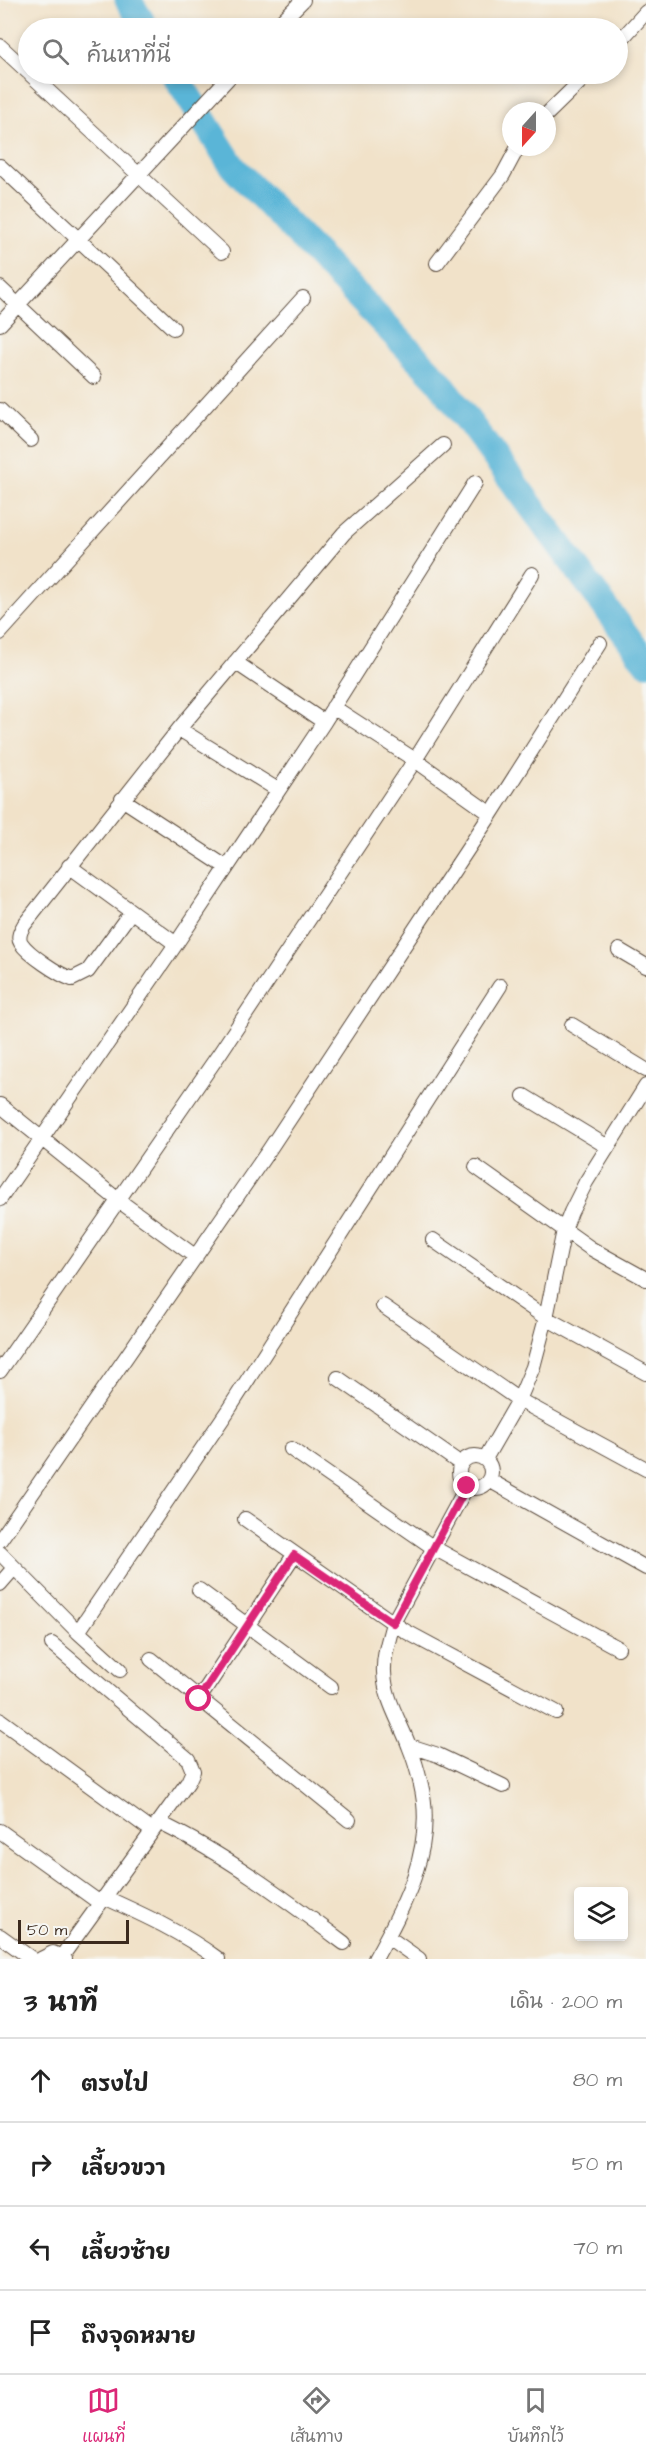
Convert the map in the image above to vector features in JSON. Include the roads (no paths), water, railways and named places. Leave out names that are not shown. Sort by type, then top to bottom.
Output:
[{"type":"street","points":[[285,18],[303,0]]},
{"type":"street","points":[[628,32],[646,12]]},
{"type":"street","points":[[0,46],[18,63]]},
{"type":"street","points":[[41,84],[222,252]]},
{"type":"street","points":[[0,324],[222,84]]},
{"type":"street","points":[[556,105],[578,84]]},
{"type":"street","points":[[437,264],[503,176],[513,156]]},
{"type":"street","points":[[0,166],[173,328]]},
{"type":"street","points":[[0,288],[94,377]]},
{"type":"street","points":[[0,633],[303,298]]},
{"type":"street","points":[[0,410],[32,440]]},
{"type":"street","points":[[131,912],[88,971],[72,979],[63,976],[40,960],[21,943],[21,931],[69,866],[179,729],[344,533],[442,445]]},
{"type":"street","points":[[0,1199],[176,944],[324,722],[475,483]]},
{"type":"street","points":[[0,1371],[227,1044],[415,760],[532,574]]},
{"type":"street","points":[[0,1540],[196,1257],[491,814],[600,642]]},
{"type":"street","points":[[236,662],[324,722]]},
{"type":"street","points":[[333,707],[415,760],[491,814]]},
{"type":"street","points":[[179,729],[278,790]]},
{"type":"street","points":[[122,800],[226,867]]},
{"type":"street","points":[[69,866],[176,944]]},
{"type":"street","points":[[619,950],[646,966]]},
{"type":"street","points":[[78,1632],[226,1412],[500,986]]},
{"type":"street","points":[[572,1025],[646,1070]]},
{"type":"street","points":[[485,1459],[519,1400],[533,1367],[546,1318],[564,1230],[582,1190],[646,1086]]},
{"type":"street","points":[[524,1096],[608,1147]]},
{"type":"street","points":[[0,1105],[118,1200],[196,1257]]},
{"type":"street","points":[[476,1167],[590,1248],[646,1279]]},
{"type":"street","points":[[433,1240],[546,1318],[646,1373]]},
{"type":"street","points":[[383,1306],[519,1400],[646,1469]]},
{"type":"street","points":[[338,1378],[461,1464]]},
{"type":"street","points":[[291,1449],[434,1548],[618,1648]]},
{"type":"street","points":[[461,1464],[472,1457],[485,1459]]},
{"type":"street","points":[[461,1464],[460,1477],[467,1486],[480,1488],[489,1480],[491,1469],[485,1459]]},
{"type":"street","points":[[489,1480],[646,1568]]},
{"type":"street","points":[[375,1959],[388,1937],[417,1874],[424,1819],[422,1788],[410,1746],[386,1692],[384,1671],[393,1623],[467,1486]]},
{"type":"street","points":[[245,1519],[393,1623],[556,1712]]},
{"type":"street","points":[[0,1553],[78,1632],[120,1670]]},
{"type":"street","points":[[199,1699],[294,1555]]},
{"type":"street","points":[[0,1584],[14,1568]]},
{"type":"street","points":[[199,1590],[331,1687]]},
{"type":"street","points":[[41,1959],[53,1953],[64,1958],[102,1900],[188,1782],[192,1772],[188,1759],[52,1644]]},
{"type":"street","points":[[151,1659],[350,1820]]},
{"type":"street","points":[[0,1720],[155,1826],[235,1864],[344,1943]]},
{"type":"street","points":[[410,1746],[438,1755],[503,1786]]},
{"type":"street","points":[[0,1831],[102,1900],[159,1922],[189,1938],[218,1959]]},
{"type":"street","points":[[0,1936],[32,1959]]},
{"type":"street","points":[[388,1937],[419,1959]]},
{"type":"waterway","points":[[128,0],[140,18]]},
{"type":"waterway","points":[[180,84],[233,167],[438,380],[646,662]]}]
